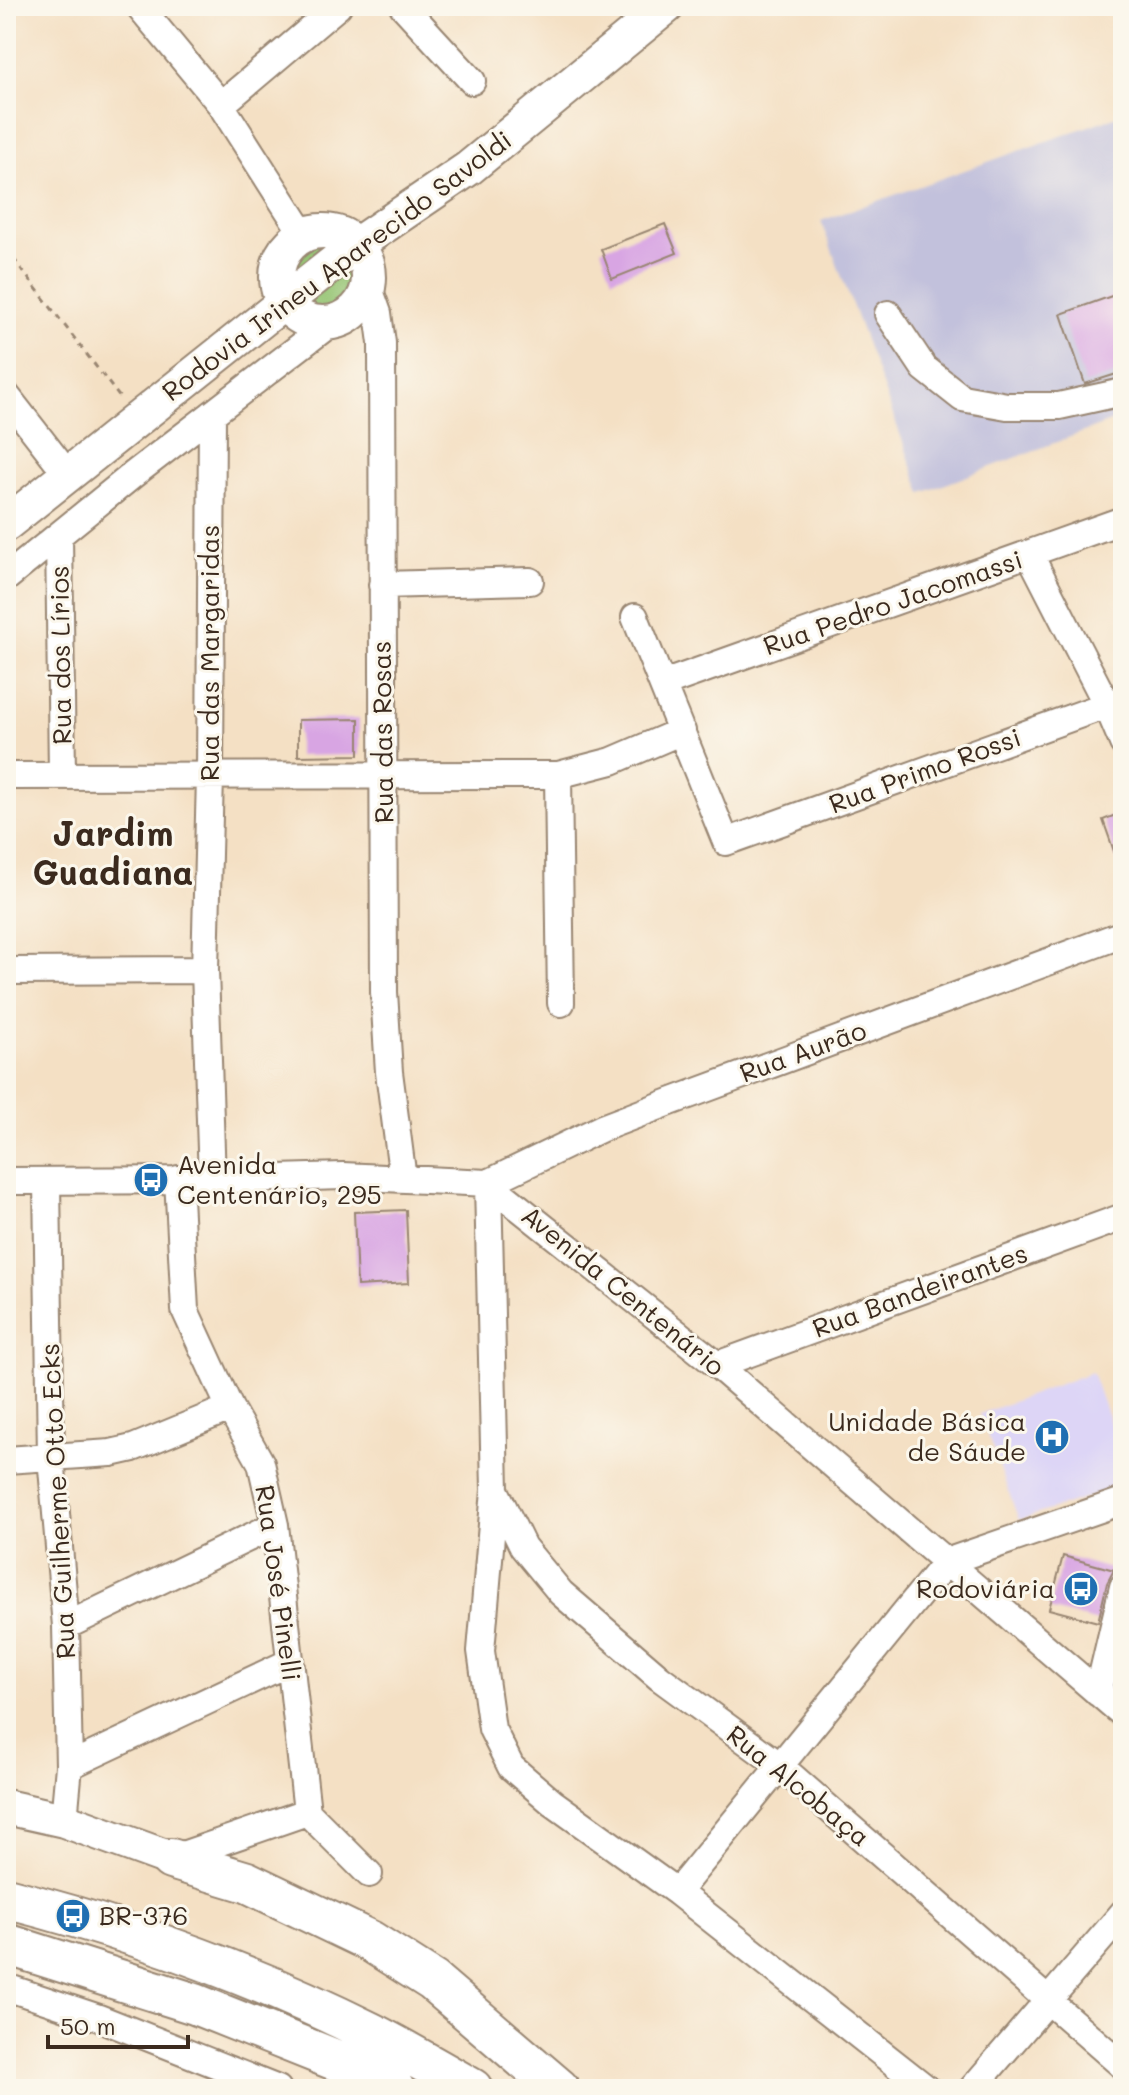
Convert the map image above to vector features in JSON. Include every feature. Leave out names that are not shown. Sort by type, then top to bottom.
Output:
[{"type":"highway","points":[[171,1859],[247,1882],[370,1941],[433,1981],[559,2089]]},
{"type":"highway","points":[[6,1898],[86,1920],[248,1977],[370,2033],[472,2089]]},
{"type":"highway","points":[[6,1944],[195,2004],[358,2079],[394,2089]]},
{"type":"main road","name":"Rodovia Irineu Aparecido Savoldi","points":[[6,524],[356,245],[469,168],[667,6]]},
{"type":"main road","points":[[318,231],[345,236],[356,245],[368,270],[368,285],[356,309],[332,322],[319,323],[294,313],[278,289],[277,273],[281,257],[291,244],[304,235],[318,231]]},
{"type":"main road","points":[[6,1807],[64,1820],[171,1859]]},
{"type":"street","points":[[139,6],[221,105],[304,235]]},
{"type":"street","points":[[221,105],[338,6]]},
{"type":"street","points":[[403,6],[472,81]]},
{"type":"street","name":"Rua das Rosas","points":[[368,285],[378,313],[382,343],[384,992],[389,1072],[403,1179]]},
{"type":"street","points":[[888,314],[924,368],[962,398],[1007,406],[1059,406],[1123,392]]},
{"type":"street","points":[[6,578],[332,322]]},
{"type":"street","points":[[6,395],[69,476]]},
{"type":"street","name":"Rua das Margaridas","points":[[212,414],[210,777],[205,970],[212,1180]]},
{"type":"street","name":"Rua Pedro Jacomassi","points":[[663,684],[1123,520]]},
{"type":"street","name":"Rua dos Lírios","points":[[59,535],[62,774]]},
{"type":"street","points":[[1030,555],[1115,702],[1123,743]]},
{"type":"street","points":[[382,585],[530,581]]},
{"type":"street","points":[[6,776],[558,775],[612,761],[682,731],[635,617]]},
{"type":"street","name":"Rua Primo Rossi","points":[[682,731],[726,842],[1115,702]]},
{"type":"street","points":[[558,775],[561,1003]]},
{"type":"street","name":"Rua Aurão","points":[[488,1183],[602,1128],[1123,934]]},
{"type":"street","points":[[6,971],[205,970]]},
{"type":"street","points":[[6,1181],[343,1176],[488,1183],[495,1490],[481,1651],[492,1729],[511,1767],[553,1803],[677,1892],[927,2089]]},
{"type":"street","name":"Rua José Pinelli","points":[[178,1179],[185,1310],[230,1408],[261,1463],[275,1525],[307,1812]]},
{"type":"street","name":"Rua Guilherme Otto Ecks","points":[[47,1182],[51,1457],[66,1626],[69,1766],[64,1820]]},
{"type":"street","name":"Avenida Centenário","points":[[488,1183],[717,1365],[1123,1714]]},
{"type":"street","name":"Rua Bandeirantes","points":[[717,1365],[1123,1217]]},
{"type":"street","points":[[6,1460],[111,1453],[133,1448],[230,1408]]},
{"type":"street","name":"Rua Alcobaça","points":[[495,1490],[523,1547],[561,1593],[660,1678],[779,1765],[1123,2066]]},
{"type":"street","points":[[677,1892],[946,1562],[1123,1501]]},
{"type":"street","points":[[66,1626],[275,1525]]},
{"type":"street","points":[[1098,1693],[1123,1587]]},
{"type":"street","points":[[69,1766],[290,1662]]},
{"type":"street","points":[[171,1859],[307,1812],[369,1874]]},
{"type":"street","points":[[972,2089],[1123,1913]]},
{"type":"street","points":[[6,1987],[99,2018],[278,2089]]},
{"type":"path","points":[[6,249],[137,420]]},
{"type":"shaded area","points":[[1123,114],[1123,417],[922,493],[821,221]]},
{"type":"shaded area","name":"Unidade Básica de Sáude","points":[[1092,1372],[1123,1459],[1123,1486],[1019,1520],[980,1414]]},
{"type":"green space","points":[[330,238],[343,241],[283,291],[282,270],[292,253],[309,243]]},
{"type":"green space","points":[[360,255],[366,281],[357,298],[343,311],[319,317],[294,308]]},
{"type":"building","points":[[665,224],[677,253],[612,279],[601,249]]},
{"type":"building","points":[[1123,292],[1123,372],[1085,384],[1061,314]]},
{"type":"building","points":[[359,719],[359,755],[298,756],[298,720]]},
{"type":"building","points":[[1123,812],[1123,871],[1121,871],[1103,820]]},
{"type":"building","points":[[406,1210],[409,1283],[357,1286],[354,1212]]},
{"type":"building","name":"Rodoviária","points":[[1063,1556],[1114,1570],[1107,1583],[1098,1622],[1049,1609]]},
{"type":"place","name":"Avenida Centenário, 295","points":[[151,1180]]},
{"type":"place","name":"Unidade Básica de Sáude","points":[[1052,1437]]},
{"type":"place","name":"Rodoviária","points":[[1081,1589]]},
{"type":"place","name":"BR-376","points":[[73,1916]]},
{"type":"district","name":"Jardim Guadiana","points":[[113,854]]}]
